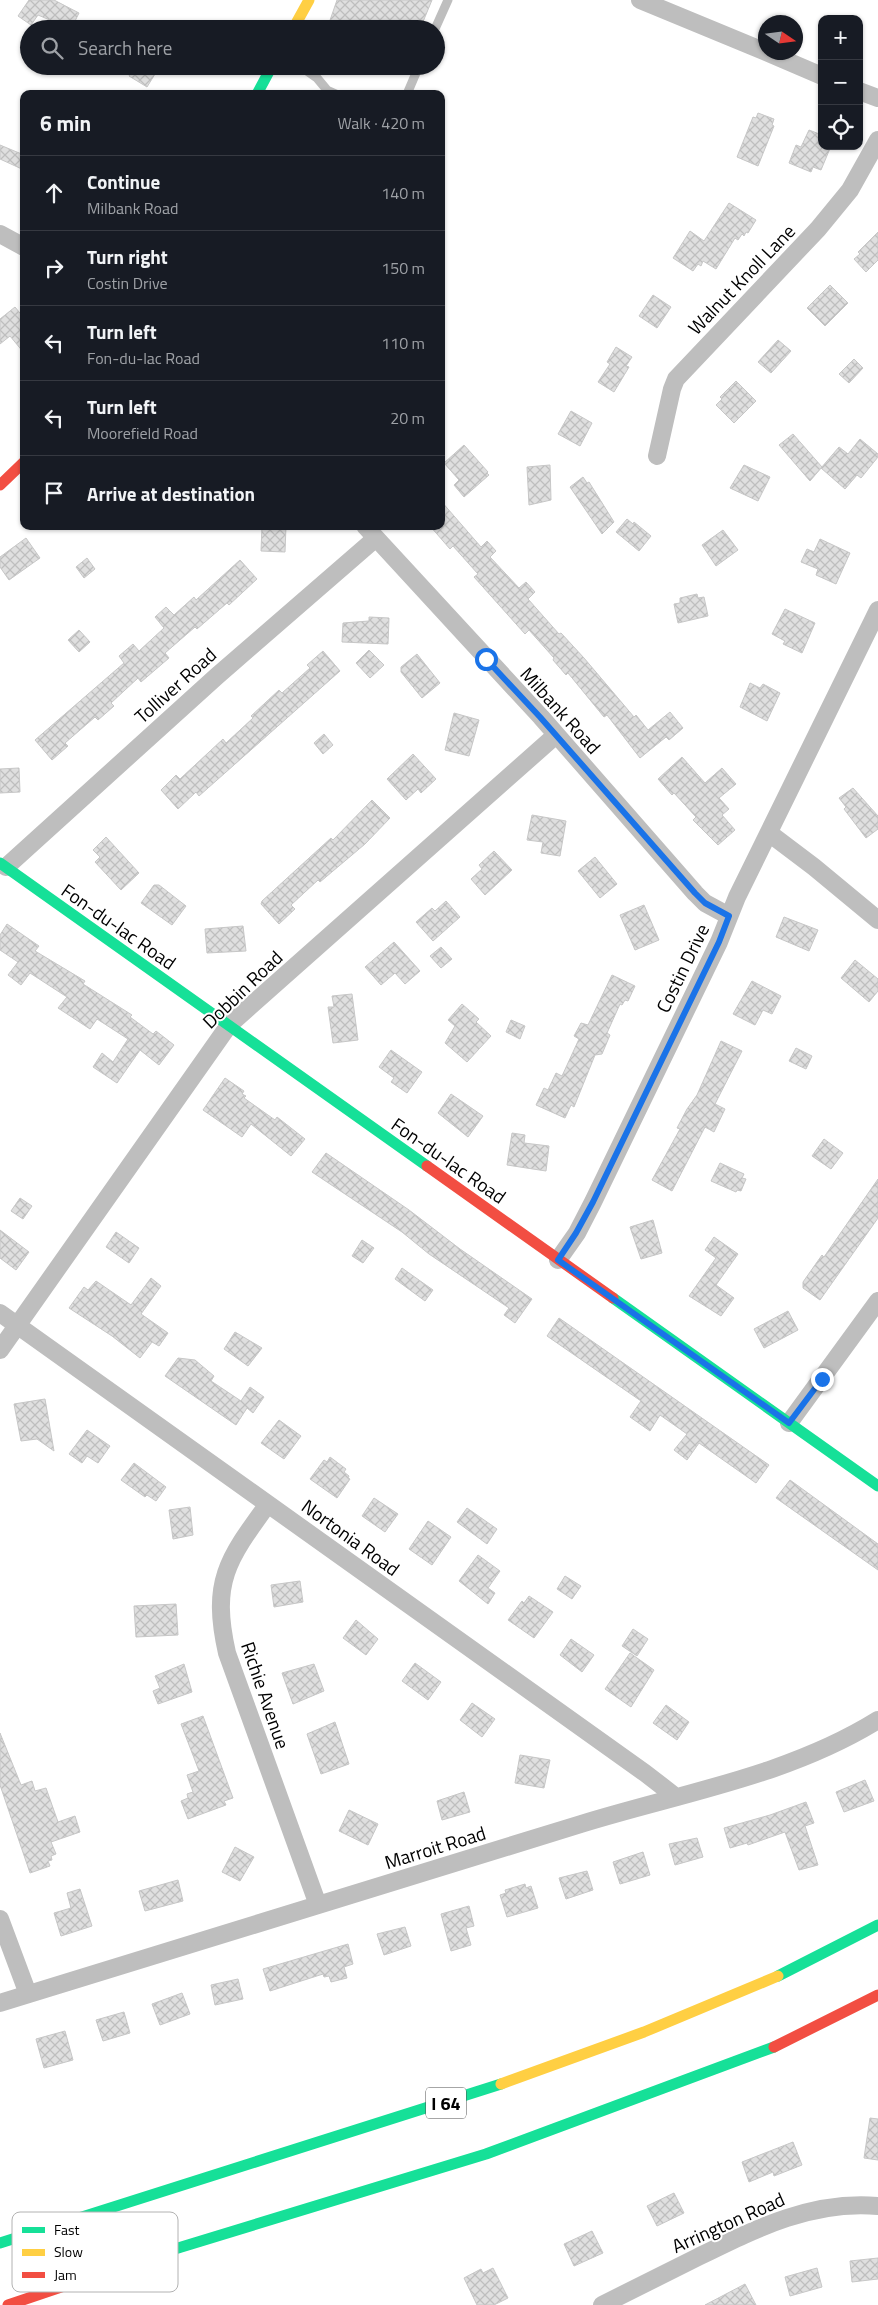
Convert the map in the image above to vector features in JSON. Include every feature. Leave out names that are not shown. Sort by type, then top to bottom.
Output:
[{"type":"main road","points":[[298,20],[309,0]]},
{"type":"main road","points":[[259,90],[267,75]]},
{"type":"main road","points":[[0,485],[20,466]]},
{"type":"main road","name":"Fon-du-lac Road","points":[[3,865],[878,1486]]},
{"type":"main road","name":"I 64","points":[[95,2212],[467,2096],[670,2024],[740,1995],[878,1925]]},
{"type":"main road","points":[[178,2248],[486,2154],[764,2052],[878,1994]]},
{"type":"main road","name":"I 64","points":[[0,2243],[12,2239]]},
{"type":"main road","points":[[8,2305],[47,2292]]},
{"type":"street","points":[[644,1],[758,49]]},
{"type":"street","points":[[785,60],[818,74]]},
{"type":"street","points":[[863,92],[878,98]]},
{"type":"street","name":"Walnut Knoll Lane","points":[[657,456],[676,379],[829,216],[850,190],[878,140]]},
{"type":"street","points":[[0,234],[20,245]]},
{"type":"street","name":"Milbank Road","points":[[371,532],[695,893],[705,903],[729,916]]},
{"type":"street","name":"Tolliver Road","points":[[3,865],[217,676],[371,532]]},
{"type":"street","name":"Costin Drive","points":[[558,1260],[593,1202],[719,942],[729,916],[878,610]]},
{"type":"street","name":"Dobbin Road","points":[[0,1350],[229,1026],[380,889],[556,736]]},
{"type":"street","points":[[769,833],[878,920]]},
{"type":"street","points":[[789,1423],[878,1301]]},
{"type":"street","name":"Nortonia Road","points":[[0,1313],[645,1773],[676,1798]]},
{"type":"street","name":"Richie Avenue","points":[[268,1504],[241,1542],[227,1566],[221,1591],[222,1630],[227,1654],[318,1905]]},
{"type":"street","name":"Marroit Road","points":[[0,2003],[610,1816],[794,1763],[851,1737],[878,1720]]},
{"type":"street","points":[[0,1919],[28,1994]]},
{"type":"street","name":"Arrington Road","points":[[602,2305],[724,2244],[789,2216],[844,2206],[878,2206]]},
{"type":"lane","points":[[439,20],[448,0]]},
{"type":"lane","points":[[313,75],[327,90]]},
{"type":"lane","points":[[408,90],[415,75]]},
{"type":"building","points":[[29,0],[54,0],[79,13],[76,20],[50,20],[38,15],[34,20],[24,20],[18,16]]},
{"type":"building","points":[[337,0],[432,0],[424,20],[330,20]]},
{"type":"building","points":[[130,75],[154,75],[147,87]]},
{"type":"building","points":[[758,113],[774,119],[772,125],[774,126],[758,166],[737,157],[753,117],[756,118]]},
{"type":"building","points":[[809,130],[818,133],[818,150],[829,150],[821,170],[813,167],[811,172],[789,163],[796,145],[801,147]]},
{"type":"building","points":[[0,145],[20,153],[20,168],[0,159]]},
{"type":"building","points":[[729,203],[756,220],[748,233],[746,232],[744,236],[742,234],[738,240],[735,238],[716,269],[703,261],[701,266],[698,264],[693,271],[673,258],[690,231],[704,241]]},
{"type":"building","points":[[878,232],[878,260],[866,272],[854,259],[860,254],[858,252]]},
{"type":"building","points":[[830,285],[848,303],[825,326],[807,308]]},
{"type":"building","points":[[653,295],[671,307],[657,328],[639,316]]},
{"type":"building","points":[[15,307],[20,313],[20,348],[10,336],[0,344],[0,319]]},
{"type":"building","points":[[778,340],[791,351],[771,373],[758,362]]},
{"type":"building","points":[[616,347],[632,357],[626,366],[629,367],[614,392],[598,382],[610,364],[607,362]]},
{"type":"building","points":[[854,359],[863,368],[849,383],[839,374]]},
{"type":"building","points":[[736,381],[756,401],[734,423],[716,405],[722,399],[720,397]]},
{"type":"building","points":[[571,411],[592,423],[580,446],[558,434]]},
{"type":"building","points":[[793,434],[822,467],[810,481],[779,445]]},
{"type":"building","points":[[860,439],[878,454],[878,457],[861,478],[857,475],[845,489],[821,468],[839,447],[848,454]]},
{"type":"building","points":[[464,445],[489,475],[464,497],[454,485],[459,480],[445,462]]},
{"type":"building","points":[[550,465],[551,500],[529,505],[527,467]]},
{"type":"building","points":[[744,465],[770,477],[758,501],[730,488]]},
{"type":"building","points":[[583,477],[587,483],[589,482],[614,522],[602,534],[570,487]]},
{"type":"building","points":[[445,506],[481,547],[487,541],[496,551],[490,557],[519,588],[526,582],[535,592],[528,599],[559,634],[561,633],[584,658],[634,717],[636,715],[648,730],[670,712],[683,728],[669,740],[666,737],[640,758],[607,715],[604,717],[529,630],[525,634],[474,577],[478,574],[453,546],[450,549],[433,530],[445,530]]},
{"type":"building","points":[[627,519],[633,524],[634,522],[651,536],[639,551],[616,532]]},
{"type":"building","points":[[262,530],[286,530],[285,552],[261,551]]},
{"type":"building","points":[[723,530],[738,550],[716,566],[702,545]]},
{"type":"building","points":[[26,538],[40,558],[9,580],[0,567],[0,557]]},
{"type":"building","points":[[820,539],[850,553],[836,584],[816,575],[818,569],[801,562],[807,549],[814,552]]},
{"type":"building","points":[[87,558],[95,569],[84,578],[76,567]]},
{"type":"building","points":[[240,560],[257,579],[229,605],[227,603],[197,629],[195,627],[165,653],[169,658],[141,682],[138,678],[111,703],[114,706],[98,720],[95,717],[65,743],[68,746],[52,760],[35,740],[124,663],[119,656],[133,644],[139,651],[164,628],[155,617],[166,607],[174,615],[194,597],[196,600]]},
{"type":"building","points":[[697,594],[698,598],[704,597],[708,616],[678,623],[674,604],[680,603],[680,598]]},
{"type":"building","points":[[785,609],[815,623],[802,653],[783,644],[785,641],[772,634]]},
{"type":"building","points":[[369,617],[389,618],[388,644],[342,642],[343,623],[369,621]]},
{"type":"building","points":[[79,630],[90,642],[79,652],[68,640]]},
{"type":"building","points":[[369,650],[384,665],[370,678],[356,663]]},
{"type":"building","points":[[323,651],[340,671],[199,796],[196,792],[178,809],[161,790],[176,775],[180,779],[223,739],[226,743],[279,690],[282,693],[310,668],[307,665]]},
{"type":"building","points":[[417,654],[440,683],[422,698],[401,672],[401,667]]},
{"type":"building","points":[[750,683],[760,688],[763,684],[780,693],[767,721],[740,707]]},
{"type":"building","points":[[454,713],[479,720],[469,756],[445,750]]},
{"type":"building","points":[[324,734],[333,745],[323,754],[314,743]]},
{"type":"building","points":[[413,754],[436,779],[421,793],[418,789],[406,800],[387,779]]},
{"type":"building","points":[[682,757],[705,783],[722,768],[736,784],[719,798],[729,809],[722,815],[735,830],[718,845],[693,820],[696,817],[658,779]]},
{"type":"building","points":[[19,768],[20,792],[0,793],[0,769]]},
{"type":"building","points":[[853,788],[878,816],[878,829],[866,838],[844,809],[846,807],[839,798]]},
{"type":"building","points":[[372,800],[390,818],[365,844],[320,882],[318,880],[291,905],[295,909],[279,924],[261,904],[262,901],[331,838],[333,840]]},
{"type":"building","points":[[532,815],[566,821],[560,856],[541,853],[543,842],[527,840]]},
{"type":"building","points":[[106,837],[139,873],[121,890],[95,862],[100,857],[93,850]]},
{"type":"building","points":[[494,851],[512,870],[485,895],[471,879],[482,869],[479,865]]},
{"type":"building","points":[[595,857],[617,884],[600,898],[578,871]]},
{"type":"building","points":[[154,885],[159,885],[186,906],[172,925],[141,903]]},
{"type":"building","points":[[446,901],[460,917],[433,941],[416,922],[432,908],[435,911]]},
{"type":"building","points":[[644,905],[659,940],[635,950],[620,915]]},
{"type":"building","points":[[784,917],[818,930],[809,951],[776,937]]},
{"type":"building","points":[[7,924],[39,946],[35,951],[85,981],[83,984],[132,1015],[130,1017],[153,1034],[156,1031],[174,1045],[159,1065],[140,1050],[117,1083],[93,1067],[102,1053],[113,1062],[128,1039],[97,1019],[90,1029],[58,1008],[67,997],[30,973],[21,985],[8,975],[18,962],[0,950],[0,935]]},
{"type":"building","points":[[243,926],[246,951],[207,953],[205,929]]},
{"type":"building","points":[[394,942],[420,971],[405,984],[395,973],[381,985],[365,967]]},
{"type":"building","points":[[441,947],[452,959],[441,968],[430,956]]},
{"type":"building","points":[[855,960],[878,979],[878,991],[869,1002],[841,978]]},
{"type":"building","points":[[612,975],[635,986],[628,1001],[625,1000],[622,1005],[620,1004],[607,1033],[610,1035],[602,1054],[595,1055],[574,1107],[571,1105],[565,1118],[536,1105],[544,1088],[548,1090],[556,1073],[562,1076],[579,1039],[574,1036],[581,1023],[588,1025]]},
{"type":"building","points":[[752,981],[781,996],[772,1014],[763,1010],[755,1025],[733,1014]]},
{"type":"building","points":[[352,994],[358,1040],[333,1043],[328,1007],[334,1007],[332,996]]},
{"type":"building","points":[[462,1004],[479,1019],[476,1022],[491,1036],[467,1062],[445,1043],[455,1026],[448,1020]]},
{"type":"building","points":[[511,1020],[525,1026],[520,1039],[506,1032]]},
{"type":"building","points":[[721,1041],[742,1051],[715,1104],[725,1109],[714,1132],[705,1127],[672,1191],[652,1180],[680,1129],[677,1128],[687,1109],[697,1095]]},
{"type":"building","points":[[796,1048],[812,1056],[806,1069],[789,1061]]},
{"type":"building","points":[[391,1050],[422,1072],[407,1093],[391,1082],[394,1078],[379,1067]]},
{"type":"building","points":[[225,1078],[244,1091],[242,1094],[246,1096],[244,1098],[275,1120],[277,1117],[305,1139],[291,1156],[251,1124],[242,1137],[203,1110]]},
{"type":"building","points":[[451,1094],[483,1116],[468,1137],[438,1113]]},
{"type":"building","points":[[512,1133],[525,1135],[524,1143],[549,1146],[546,1171],[507,1165]]},
{"type":"building","points":[[824,1139],[843,1153],[831,1169],[812,1156]]},
{"type":"building","points":[[326,1153],[532,1299],[515,1323],[504,1315],[509,1308],[429,1254],[402,1232],[312,1172]]},
{"type":"building","points":[[720,1163],[744,1174],[742,1178],[746,1179],[741,1191],[737,1190],[736,1192],[711,1181]]},
{"type":"building","points":[[878,1179],[878,1218],[820,1300],[803,1288],[803,1282],[822,1255],[824,1257]]},
{"type":"building","points":[[20,1198],[32,1206],[23,1219],[11,1211]]},
{"type":"building","points":[[653,1220],[662,1253],[641,1259],[630,1227]]},
{"type":"building","points":[[0,1230],[29,1252],[16,1270],[0,1258]]},
{"type":"building","points":[[116,1232],[139,1248],[129,1263],[106,1247]]},
{"type":"building","points":[[714,1237],[738,1254],[716,1285],[734,1298],[721,1316],[689,1296],[716,1258],[705,1250]]},
{"type":"building","points":[[362,1240],[374,1248],[363,1263],[352,1256]]},
{"type":"building","points":[[402,1268],[433,1290],[425,1301],[395,1279]]},
{"type":"building","points":[[151,1278],[161,1286],[141,1314],[168,1333],[159,1346],[152,1342],[140,1358],[112,1336],[69,1308],[84,1287],[88,1290],[96,1281],[131,1305]]},
{"type":"building","points":[[788,1311],[798,1330],[764,1348],[754,1329]]},
{"type":"building","points":[[559,1318],[769,1465],[756,1483],[699,1443],[687,1460],[674,1450],[687,1434],[660,1415],[650,1431],[630,1417],[641,1401],[547,1336]]},
{"type":"building","points":[[235,1332],[262,1348],[248,1366],[224,1349]]},
{"type":"building","points":[[178,1358],[195,1360],[214,1376],[211,1381],[241,1401],[250,1387],[264,1397],[253,1413],[247,1408],[236,1425],[165,1376]]},
{"type":"building","points":[[45,1399],[54,1451],[37,1439],[21,1441],[14,1404]]},
{"type":"building","points":[[279,1420],[301,1436],[284,1459],[261,1443]]},
{"type":"building","points":[[87,1430],[110,1446],[98,1463],[87,1456],[82,1463],[69,1454]]},
{"type":"building","points":[[330,1457],[346,1469],[344,1472],[350,1479],[337,1498],[310,1479],[324,1460],[327,1462]]},
{"type":"building","points":[[134,1463],[166,1487],[156,1501],[147,1495],[145,1497],[121,1480]]},
{"type":"building","points":[[790,1480],[878,1544],[878,1570],[776,1498]]},
{"type":"building","points":[[374,1498],[398,1514],[385,1532],[362,1516]]},
{"type":"building","points":[[190,1507],[193,1535],[173,1539],[169,1510]]},
{"type":"building","points":[[467,1508],[497,1529],[487,1544],[457,1522]]},
{"type":"building","points":[[428,1521],[451,1537],[432,1565],[409,1549]]},
{"type":"building","points":[[478,1555],[500,1571],[488,1588],[495,1593],[488,1604],[459,1581]]},
{"type":"building","points":[[565,1576],[581,1586],[572,1599],[557,1589]]},
{"type":"building","points":[[300,1581],[303,1602],[274,1607],[271,1585]]},
{"type":"building","points":[[529,1596],[553,1612],[534,1638],[508,1620],[522,1601],[524,1603]]},
{"type":"building","points":[[176,1604],[178,1635],[136,1637],[134,1606]]},
{"type":"building","points":[[356,1620],[378,1639],[366,1655],[343,1638]]},
{"type":"building","points":[[633,1629],[648,1639],[637,1656],[622,1646]]},
{"type":"building","points":[[571,1639],[594,1655],[582,1672],[560,1655]]},
{"type":"building","points":[[630,1653],[654,1670],[631,1707],[605,1689]]},
{"type":"building","points":[[415,1663],[441,1682],[428,1700],[402,1681]]},
{"type":"building","points":[[184,1664],[192,1692],[158,1704],[153,1691],[160,1688],[155,1676]]},
{"type":"building","points":[[314,1664],[324,1691],[293,1704],[282,1673]]},
{"type":"building","points":[[472,1703],[495,1719],[482,1737],[460,1720]]},
{"type":"building","points":[[666,1705],[689,1722],[677,1740],[653,1723]]},
{"type":"building","points":[[203,1716],[233,1798],[224,1801],[226,1805],[188,1819],[181,1801],[188,1798],[187,1794],[193,1792],[187,1775],[199,1771],[181,1724]]},
{"type":"building","points":[[335,1722],[349,1764],[321,1774],[307,1734]]},
{"type":"building","points":[[0,1733],[21,1785],[32,1781],[35,1791],[46,1788],[58,1822],[75,1816],[80,1832],[51,1842],[56,1854],[51,1856],[52,1860],[48,1861],[50,1866],[30,1873],[0,1785]]},
{"type":"building","points":[[520,1755],[550,1760],[544,1788],[515,1783]]},
{"type":"building","points":[[865,1780],[874,1801],[844,1812],[836,1792]]},
{"type":"building","points":[[464,1792],[470,1812],[442,1820],[437,1801]]},
{"type":"building","points":[[806,1802],[814,1823],[805,1826],[818,1865],[799,1870],[785,1832],[748,1845],[747,1843],[730,1848],[724,1828],[770,1815]]},
{"type":"building","points":[[349,1810],[378,1824],[368,1845],[339,1831]]},
{"type":"building","points":[[697,1838],[703,1857],[675,1865],[669,1844]]},
{"type":"building","points":[[235,1847],[254,1857],[240,1881],[222,1872]]},
{"type":"building","points":[[643,1852],[650,1875],[620,1884],[613,1862]]},
{"type":"building","points":[[587,1871],[593,1890],[566,1899],[559,1878]]},
{"type":"building","points":[[178,1880],[183,1901],[145,1911],[139,1891]]},
{"type":"building","points":[[525,1884],[526,1888],[531,1886],[538,1908],[507,1917],[500,1895],[506,1893],[505,1890]]},
{"type":"building","points":[[80,1889],[92,1926],[61,1936],[54,1913],[71,1908],[67,1893]]},
{"type":"building","points":[[469,1906],[474,1926],[466,1928],[471,1945],[451,1951],[441,1914]]},
{"type":"building","points":[[405,1927],[411,1946],[384,1955],[377,1934]]},
{"type":"building","points":[[348,1944],[353,1964],[344,1967],[347,1978],[331,1982],[329,1976],[324,1977],[323,1974],[270,1991],[263,1969]]},
{"type":"building","points":[[238,1979],[243,1999],[215,2005],[211,1985]]},
{"type":"building","points":[[182,1993],[190,2014],[160,2025],[152,2004]]},
{"type":"building","points":[[124,2012],[130,2033],[103,2041],[96,2020]]},
{"type":"building","points":[[65,2031],[73,2060],[44,2068],[36,2039]]},
{"type":"building","points":[[870,2118],[878,2119],[878,2160],[864,2158]]},
{"type":"building","points":[[793,2142],[802,2165],[774,2176],[773,2172],[749,2182],[742,2162]]},
{"type":"building","points":[[674,2193],[684,2213],[657,2226],[647,2206]]},
{"type":"building","points":[[592,2231],[603,2253],[574,2266],[564,2244]]},
{"type":"building","points":[[878,2258],[878,2279],[852,2282],[850,2261]]},
{"type":"building","points":[[493,2268],[508,2298],[494,2305],[477,2305],[464,2278],[481,2269],[483,2273]]},
{"type":"building","points":[[817,2268],[822,2287],[790,2296],[785,2277]]},
{"type":"building","points":[[745,2284],[756,2305],[705,2305]]},
{"type":"traffic: fast","points":[[259,90],[267,75]]},
{"type":"traffic: fast","points":[[0,863],[427,1166]]},
{"type":"traffic: fast","points":[[613,1298],[878,1486]]},
{"type":"traffic: fast","points":[[778,1976],[878,1925]]},
{"type":"traffic: fast","points":[[178,2248],[486,2154],[774,2047]]},
{"type":"traffic: fast","points":[[98,2212],[501,2084]]},
{"type":"traffic: fast","points":[[0,2243],[12,2239]]},
{"type":"traffic: slow","points":[[298,20],[309,0]]},
{"type":"traffic: slow","points":[[501,2084],[644,2032],[778,1976]]},
{"type":"traffic: jam","points":[[0,485],[20,466]]},
{"type":"traffic: jam","points":[[427,1166],[613,1298]]},
{"type":"traffic: jam","points":[[774,2047],[878,1995]]},
{"type":"traffic: jam","points":[[8,2305],[47,2292]]},
{"type":"route","points":[[486,659],[540,717],[695,893],[705,903],[729,916],[719,942],[593,1202],[558,1260],[789,1423],[822,1379]]}]
